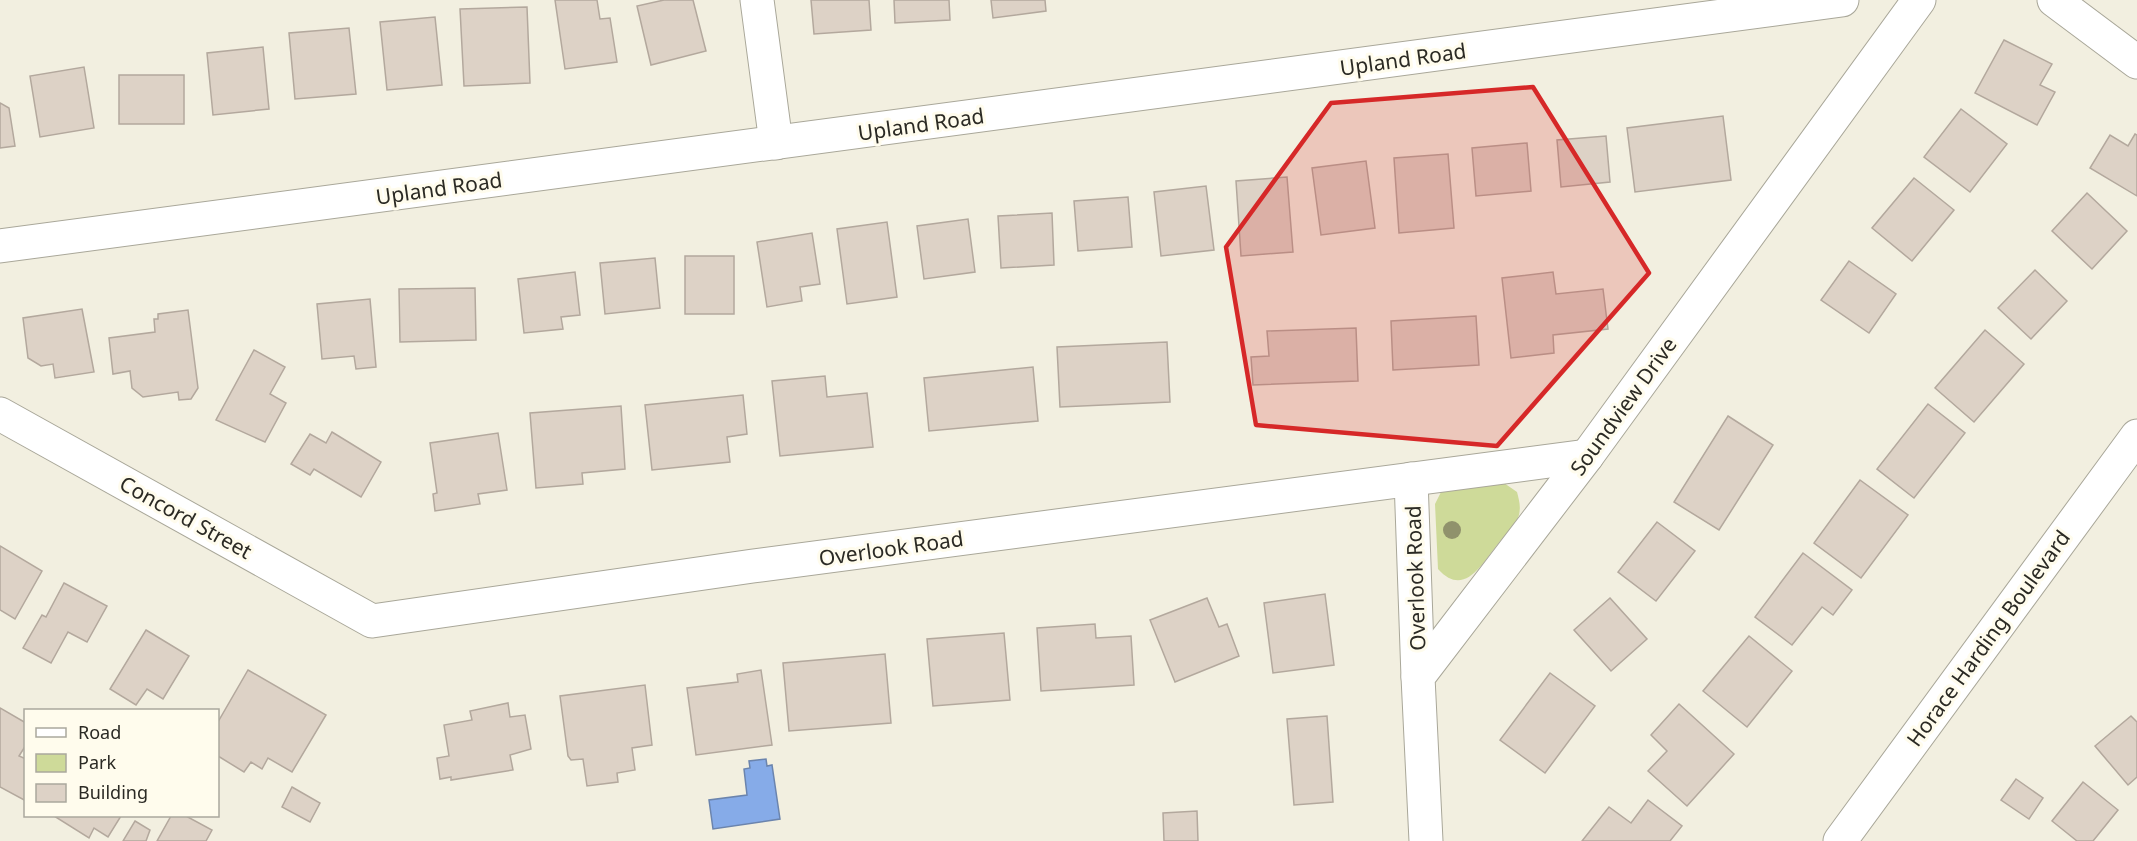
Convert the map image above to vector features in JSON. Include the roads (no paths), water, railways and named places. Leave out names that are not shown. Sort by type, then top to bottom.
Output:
[{"type":"street","points":[[757,0],[776,143]]},
{"type":"street","name":"Upland Road","points":[[0,246],[1842,0]]},
{"type":"street","name":"Soundview Drive","points":[[1418,677],[1587,456],[1920,0]]},
{"type":"street","points":[[2054,0],[2137,62]]},
{"type":"street","name":"Concord Street","points":[[0,414],[372,621]]},
{"type":"street","name":"Horace Harding Boulevard","points":[[1840,841],[2137,436]]},
{"type":"street","name":"Overlook Road","points":[[372,621],[753,566],[1587,456]]},
{"type":"street","name":"Overlook Road","points":[[1411,479],[1418,677]]},
{"type":"street","points":[[1418,677],[1426,841]]},
{"type":"water","points":[[766,759],[767,766],[772,765],[780,819],[713,829],[709,800],[747,795],[744,769],[750,768],[749,761]]}]
